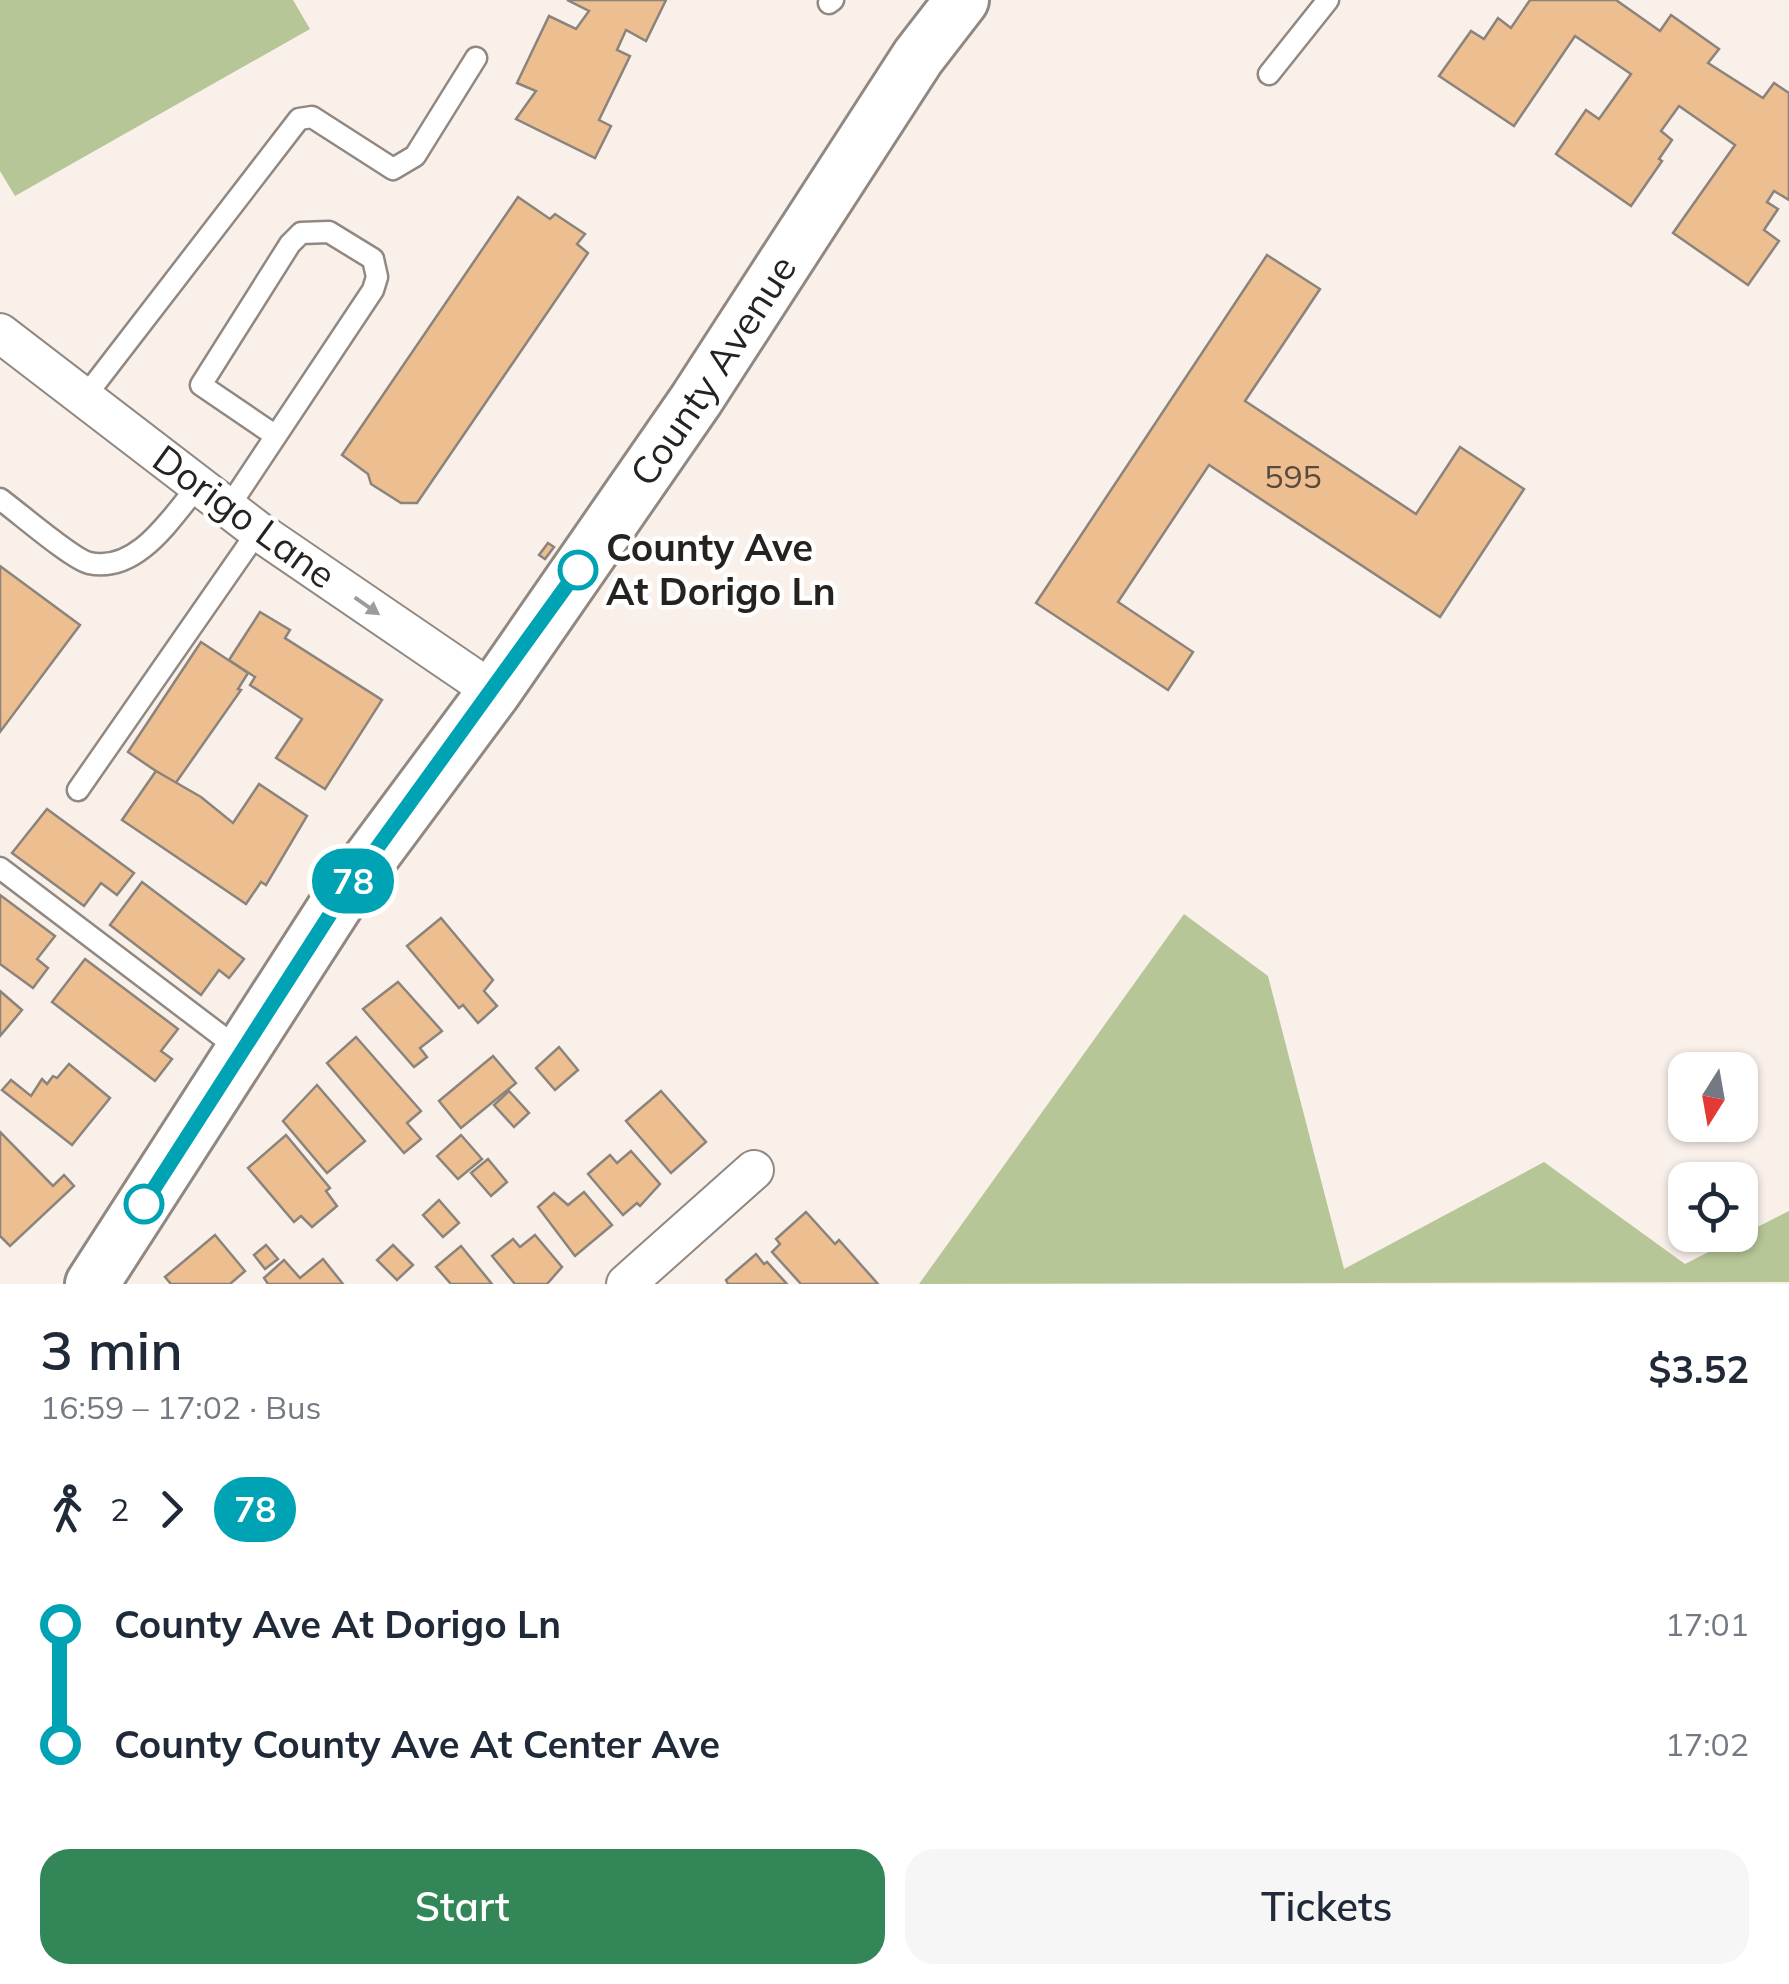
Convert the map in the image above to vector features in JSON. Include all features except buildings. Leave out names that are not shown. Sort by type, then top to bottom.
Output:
[{"type":"main road","name":"County Avenue","points":[[92,1284],[338,902],[494,692],[757,312],[918,57],[962,0]]},
{"type":"street","name":"Dorigo Lane","points":[[0,333],[258,531],[494,692]]},
{"type":"street","points":[[626,1284],[754,1170]]},
{"type":"lane","points":[[1269,74],[1328,0]]},
{"type":"lane","points":[[84,398],[298,119],[312,117],[393,169],[415,156],[476,58]]},
{"type":"lane","points":[[0,499],[88,563],[113,563],[145,548],[213,496],[276,436],[374,290],[373,259],[329,232],[301,233],[290,244],[201,385],[276,436]]},
{"type":"lane","points":[[78,790],[258,531]]},
{"type":"lane","points":[[0,868],[241,1052]]},
{"type":"green space","points":[[0,0],[293,0],[310,29],[15,196],[0,171]]},
{"type":"green space","points":[[1184,914],[1268,976],[1344,1269],[1544,1162],[1685,1264],[1709,1252],[1758,1252],[1758,1227],[1789,1211],[1789,1282],[919,1284]]},
{"type":"bus line","name":"78","points":[[144,1204],[338,902],[494,692],[578,570]]},
{"type":"place","name":"County Ave At Dorigo Ln","points":[[578,570]]}]
